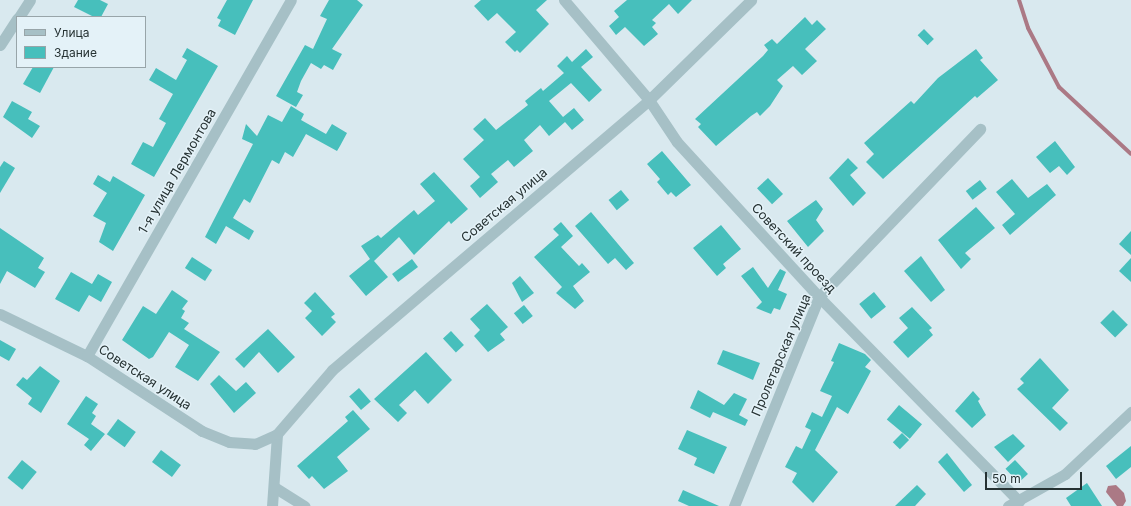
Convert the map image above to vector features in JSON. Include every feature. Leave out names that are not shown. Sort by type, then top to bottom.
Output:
[{"type":"street","points":[[19,16],[30,0]]},
{"type":"street","name":"1-я улица Лермонтова","points":[[87,356],[291,0]]},
{"type":"street","name":"Советский проезд","points":[[564,0],[648,100],[677,142],[819,297],[1019,501]]},
{"type":"street","name":"Советская улица","points":[[0,314],[87,356],[202,431],[229,442],[255,444],[277,434],[332,370],[648,100],[751,0]]},
{"type":"street","points":[[0,45],[16,21]]},
{"type":"street","name":"Пролетарская улица","points":[[734,506],[819,297],[980,129]]},
{"type":"street","points":[[1008,506],[1065,474],[1131,412]]},
{"type":"street","points":[[272,506],[277,434]]},
{"type":"street","points":[[274,487],[305,506]]},
{"type":"shaded area","points":[[1116,485],[1124,493],[1126,501],[1123,506],[1117,506],[1106,492],[1108,486]]},
{"type":"building","points":[[78,0],[100,0],[108,4],[102,16],[92,16],[74,7]]},
{"type":"building","points":[[227,0],[253,0],[235,35],[218,26],[221,20],[217,18]]},
{"type":"building","points":[[329,0],[357,0],[363,5],[332,49],[342,54],[333,70],[324,65],[321,69],[311,63],[297,92],[303,95],[296,107],[276,96],[305,45],[313,49],[327,19],[320,16]]},
{"type":"building","points":[[481,0],[547,0],[536,10],[549,24],[520,53],[517,50],[515,52],[505,42],[516,32],[497,13],[488,21],[474,6]]},
{"type":"building","points":[[627,0],[692,0],[678,14],[669,4],[652,20],[656,23],[652,27],[658,34],[644,46],[625,27],[616,35],[609,26],[619,17],[614,11]]},
{"type":"building","points":[[805,17],[812,25],[817,20],[826,29],[805,49],[817,61],[802,75],[793,66],[777,80],[783,86],[770,106],[760,116],[757,112],[751,116],[716,146],[698,127],[701,124],[695,119],[763,56],[768,50],[764,45],[772,39],[777,44]]},
{"type":"building","points":[[924,29],[934,39],[928,45],[918,35]]},
{"type":"building","points":[[187,48],[218,66],[154,177],[131,164],[143,142],[153,147],[166,123],[159,119],[173,94],[149,80],[156,68],[176,80],[187,60],[182,57]]},
{"type":"building","points":[[586,49],[593,57],[581,67],[602,90],[589,102],[571,83],[549,101],[563,117],[574,108],[584,120],[572,130],[565,122],[549,136],[540,125],[524,140],[533,151],[514,167],[508,160],[491,174],[498,182],[480,198],[470,186],[480,177],[463,159],[484,140],[473,129],[485,118],[496,130],[528,105],[525,101],[541,88],[543,91],[564,73],[557,66],[567,56],[572,62]]},
{"type":"building","points":[[976,49],[983,58],[980,60],[998,80],[977,98],[975,96],[883,179],[866,162],[874,154],[864,143],[911,101],[914,104],[938,78]]},
{"type":"building","points":[[32,68],[53,68],[40,93],[23,84]]},
{"type":"building","points":[[12,101],[32,112],[28,119],[40,126],[32,138],[3,117]]},
{"type":"building","points":[[291,106],[304,114],[301,120],[326,134],[332,124],[347,133],[337,151],[306,134],[293,157],[285,152],[279,164],[272,160],[250,203],[244,199],[233,218],[254,231],[249,240],[226,226],[216,244],[205,237],[253,144],[242,139],[246,124],[257,136],[268,115],[282,122]]},
{"type":"building","points":[[1055,141],[1075,167],[1067,175],[1059,166],[1050,173],[1036,157]]},
{"type":"building","points":[[662,151],[691,185],[676,197],[671,192],[668,195],[657,182],[660,179],[647,164]]},
{"type":"building","points":[[848,158],[858,168],[850,175],[866,193],[853,206],[829,178]]},
{"type":"building","points":[[4,161],[15,168],[0,193],[0,167]]},
{"type":"building","points":[[434,172],[468,209],[451,224],[449,221],[414,255],[399,237],[374,261],[388,277],[366,296],[349,276],[370,259],[361,246],[378,235],[381,238],[414,210],[418,215],[435,201],[420,184]]},
{"type":"building","points":[[98,175],[110,182],[113,176],[145,195],[113,251],[99,242],[106,223],[93,216],[107,193],[93,184]]},
{"type":"building","points":[[768,178],[783,194],[772,204],[757,188]]},
{"type":"building","points":[[1012,179],[1028,198],[1047,184],[1056,195],[1010,235],[1002,225],[1015,214],[996,192]]},
{"type":"building","points":[[980,180],[987,189],[973,200],[966,191]]},
{"type":"building","points":[[621,190],[629,200],[617,210],[609,200]]},
{"type":"building","points":[[816,200],[823,209],[816,220],[824,231],[808,247],[787,221]]},
{"type":"building","points":[[976,207],[995,228],[965,253],[971,259],[961,269],[938,240]]},
{"type":"building","points":[[591,212],[634,263],[626,270],[615,258],[608,264],[575,226]]},
{"type":"building","points":[[561,222],[573,236],[561,247],[579,266],[582,263],[590,272],[573,286],[584,301],[575,309],[556,293],[562,287],[534,257],[559,235],[553,229]]},
{"type":"building","points":[[721,225],[741,249],[723,264],[726,268],[717,276],[693,248]]},
{"type":"building","points":[[0,228],[44,258],[38,268],[45,272],[35,288],[7,271],[0,284]]},
{"type":"building","points":[[1131,231],[1131,255],[1119,244]]},
{"type":"building","points":[[921,256],[945,290],[931,302],[904,271]]},
{"type":"building","points":[[192,257],[212,270],[205,281],[185,268]]},
{"type":"building","points":[[1131,258],[1131,282],[1119,271]]},
{"type":"building","points":[[412,259],[418,267],[398,282],[392,274]]},
{"type":"building","points":[[753,267],[768,288],[780,269],[786,272],[778,290],[787,294],[780,310],[774,308],[771,314],[756,308],[762,302],[741,276]]},
{"type":"building","points":[[71,272],[92,284],[98,274],[112,282],[101,302],[89,295],[79,312],[55,299]]},
{"type":"building","points":[[520,276],[534,293],[522,302],[512,283]]},
{"type":"building","points":[[172,290],[188,301],[182,309],[185,311],[181,318],[189,323],[184,329],[220,352],[198,381],[175,367],[189,345],[169,332],[153,357],[149,359],[122,340],[143,306],[156,314]]},
{"type":"building","points":[[315,292],[335,314],[331,317],[336,322],[322,336],[305,318],[312,311],[304,303]]},
{"type":"building","points":[[874,292],[886,307],[871,319],[859,304]]},
{"type":"building","points":[[487,304],[508,327],[500,334],[505,340],[488,352],[474,336],[480,330],[470,319]]},
{"type":"building","points":[[524,305],[533,316],[523,324],[514,313]]},
{"type":"building","points":[[912,307],[932,328],[929,330],[933,335],[908,358],[893,342],[908,328],[899,318]]},
{"type":"building","points":[[1113,310],[1128,325],[1115,338],[1100,323]]},
{"type":"building","points":[[268,329],[295,357],[278,373],[259,352],[244,368],[235,359]]},
{"type":"building","points":[[451,331],[464,345],[456,352],[443,339]]},
{"type":"building","points":[[0,340],[16,349],[9,361],[0,356]]},
{"type":"building","points":[[839,343],[865,354],[871,360],[865,367],[871,371],[848,414],[837,407],[815,450],[838,472],[813,503],[792,482],[797,473],[785,467],[796,446],[802,449],[811,430],[805,427],[812,412],[822,417],[832,396],[820,391],[834,362],[831,361]]},
{"type":"building","points":[[723,350],[760,363],[753,380],[717,364]]},
{"type":"building","points":[[426,352],[452,380],[428,404],[415,390],[399,405],[407,413],[398,422],[374,399]]},
{"type":"building","points":[[1040,358],[1069,390],[1052,408],[1068,423],[1060,431],[1017,389],[1024,383],[1020,379]]},
{"type":"building","points":[[40,366],[60,381],[41,413],[28,404],[32,398],[16,385],[23,377],[27,380]]},
{"type":"building","points":[[219,375],[236,391],[246,382],[256,393],[234,413],[210,384]]},
{"type":"building","points":[[359,388],[371,402],[361,410],[349,397]]},
{"type":"building","points":[[698,390],[724,405],[734,393],[747,399],[739,415],[748,420],[745,426],[713,412],[710,418],[690,408]]},
{"type":"building","points":[[973,391],[980,399],[978,401],[986,415],[972,428],[955,411]]},
{"type":"building","points":[[86,396],[98,404],[92,413],[96,416],[91,424],[105,434],[91,451],[84,445],[89,439],[67,424]]},
{"type":"building","points":[[899,405],[922,424],[910,439],[887,420]]},
{"type":"building","points":[[353,410],[370,429],[337,457],[348,471],[324,489],[312,476],[309,479],[297,466],[348,421],[345,417]]},
{"type":"building","points":[[118,419],[136,432],[125,447],[107,434]]},
{"type":"building","points":[[687,430],[727,447],[714,474],[694,465],[697,458],[678,449]]},
{"type":"building","points":[[902,433],[909,440],[900,449],[893,442]]},
{"type":"building","points":[[1013,434],[1025,446],[1008,462],[994,447]]},
{"type":"building","points":[[1131,446],[1131,467],[1116,479],[1106,466]]},
{"type":"building","points":[[161,450],[181,465],[172,477],[152,462]]},
{"type":"building","points":[[947,453],[972,485],[964,492],[938,462]]},
{"type":"building","points":[[22,460],[37,472],[22,490],[8,478]]},
{"type":"building","points":[[1015,460],[1028,474],[1018,483],[1005,469]]},
{"type":"building","points":[[1087,483],[1102,506],[1071,506],[1066,498]]},
{"type":"building","points":[[917,485],[926,494],[915,506],[895,506]]},
{"type":"building","points":[[683,490],[719,506],[689,506],[678,501]]},
{"type":"waterway","points":[[1019,0],[1028,28],[1059,87],[1131,154]]}]
